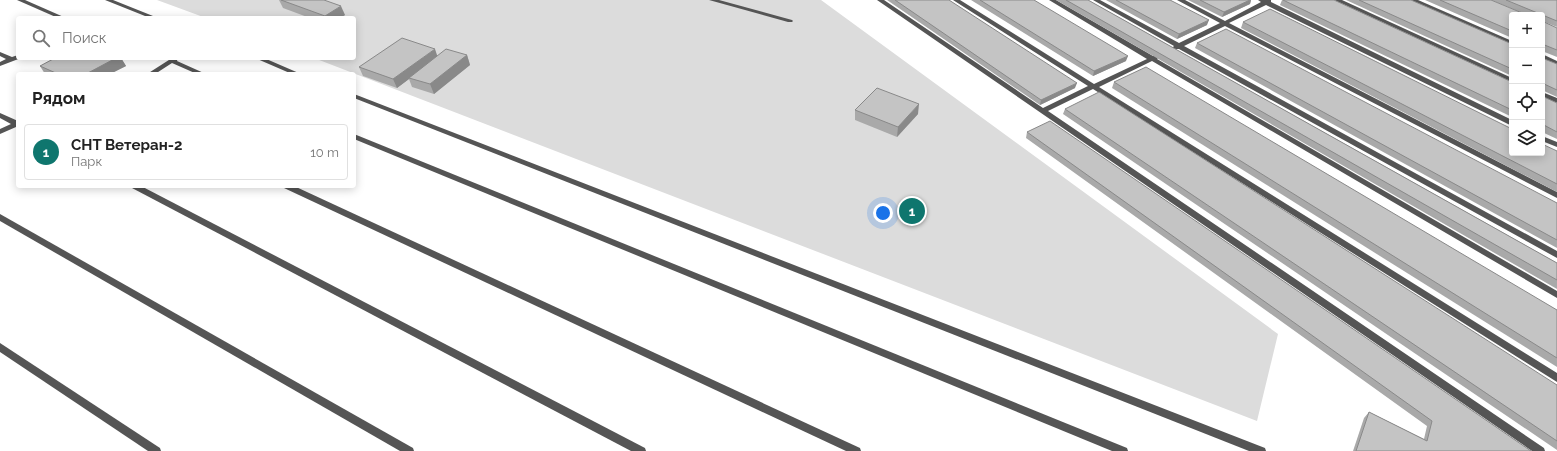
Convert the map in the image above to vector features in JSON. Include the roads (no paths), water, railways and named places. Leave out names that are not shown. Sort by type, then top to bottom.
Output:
[{"type":"street","points":[[20,0],[58,16]]},
{"type":"street","points":[[108,0],[149,16]]},
{"type":"street","points":[[712,0],[790,21]]},
{"type":"street","points":[[880,0],[1540,451]]},
{"type":"street","points":[[956,0],[1557,378]]},
{"type":"street","points":[[1052,0],[1557,295]]},
{"type":"street","points":[[1096,0],[1557,255]]},
{"type":"street","points":[[1180,0],[1557,195]]},
{"type":"street","points":[[1337,0],[1509,79]]},
{"type":"street","points":[[1413,0],[1509,42]]},
{"type":"street","points":[[1042,111],[1179,46],[1266,1],[1509,122]]},
{"type":"street","points":[[0,54],[15,58]]},
{"type":"street","points":[[1545,57],[1557,63]]},
{"type":"street","points":[[0,64],[15,58]]},
{"type":"street","points":[[154,72],[175,60],[199,72]]},
{"type":"street","points":[[263,60],[293,72]]},
{"type":"street","points":[[1545,95],[1557,101]]},
{"type":"street","points":[[356,97],[1261,451]]},
{"type":"street","points":[[0,115],[16,123]]},
{"type":"street","points":[[0,132],[16,124]]},
{"type":"street","points":[[356,137],[1123,451]]},
{"type":"street","points":[[1545,139],[1557,145]]},
{"type":"street","points":[[139,188],[642,451]]},
{"type":"street","points":[[291,188],[856,451]]},
{"type":"street","points":[[0,217],[409,451]]},
{"type":"street","points":[[0,347],[156,451]]},
{"type":"place","name":"СНТ Ветеран-2","points":[[912,211]]}]
